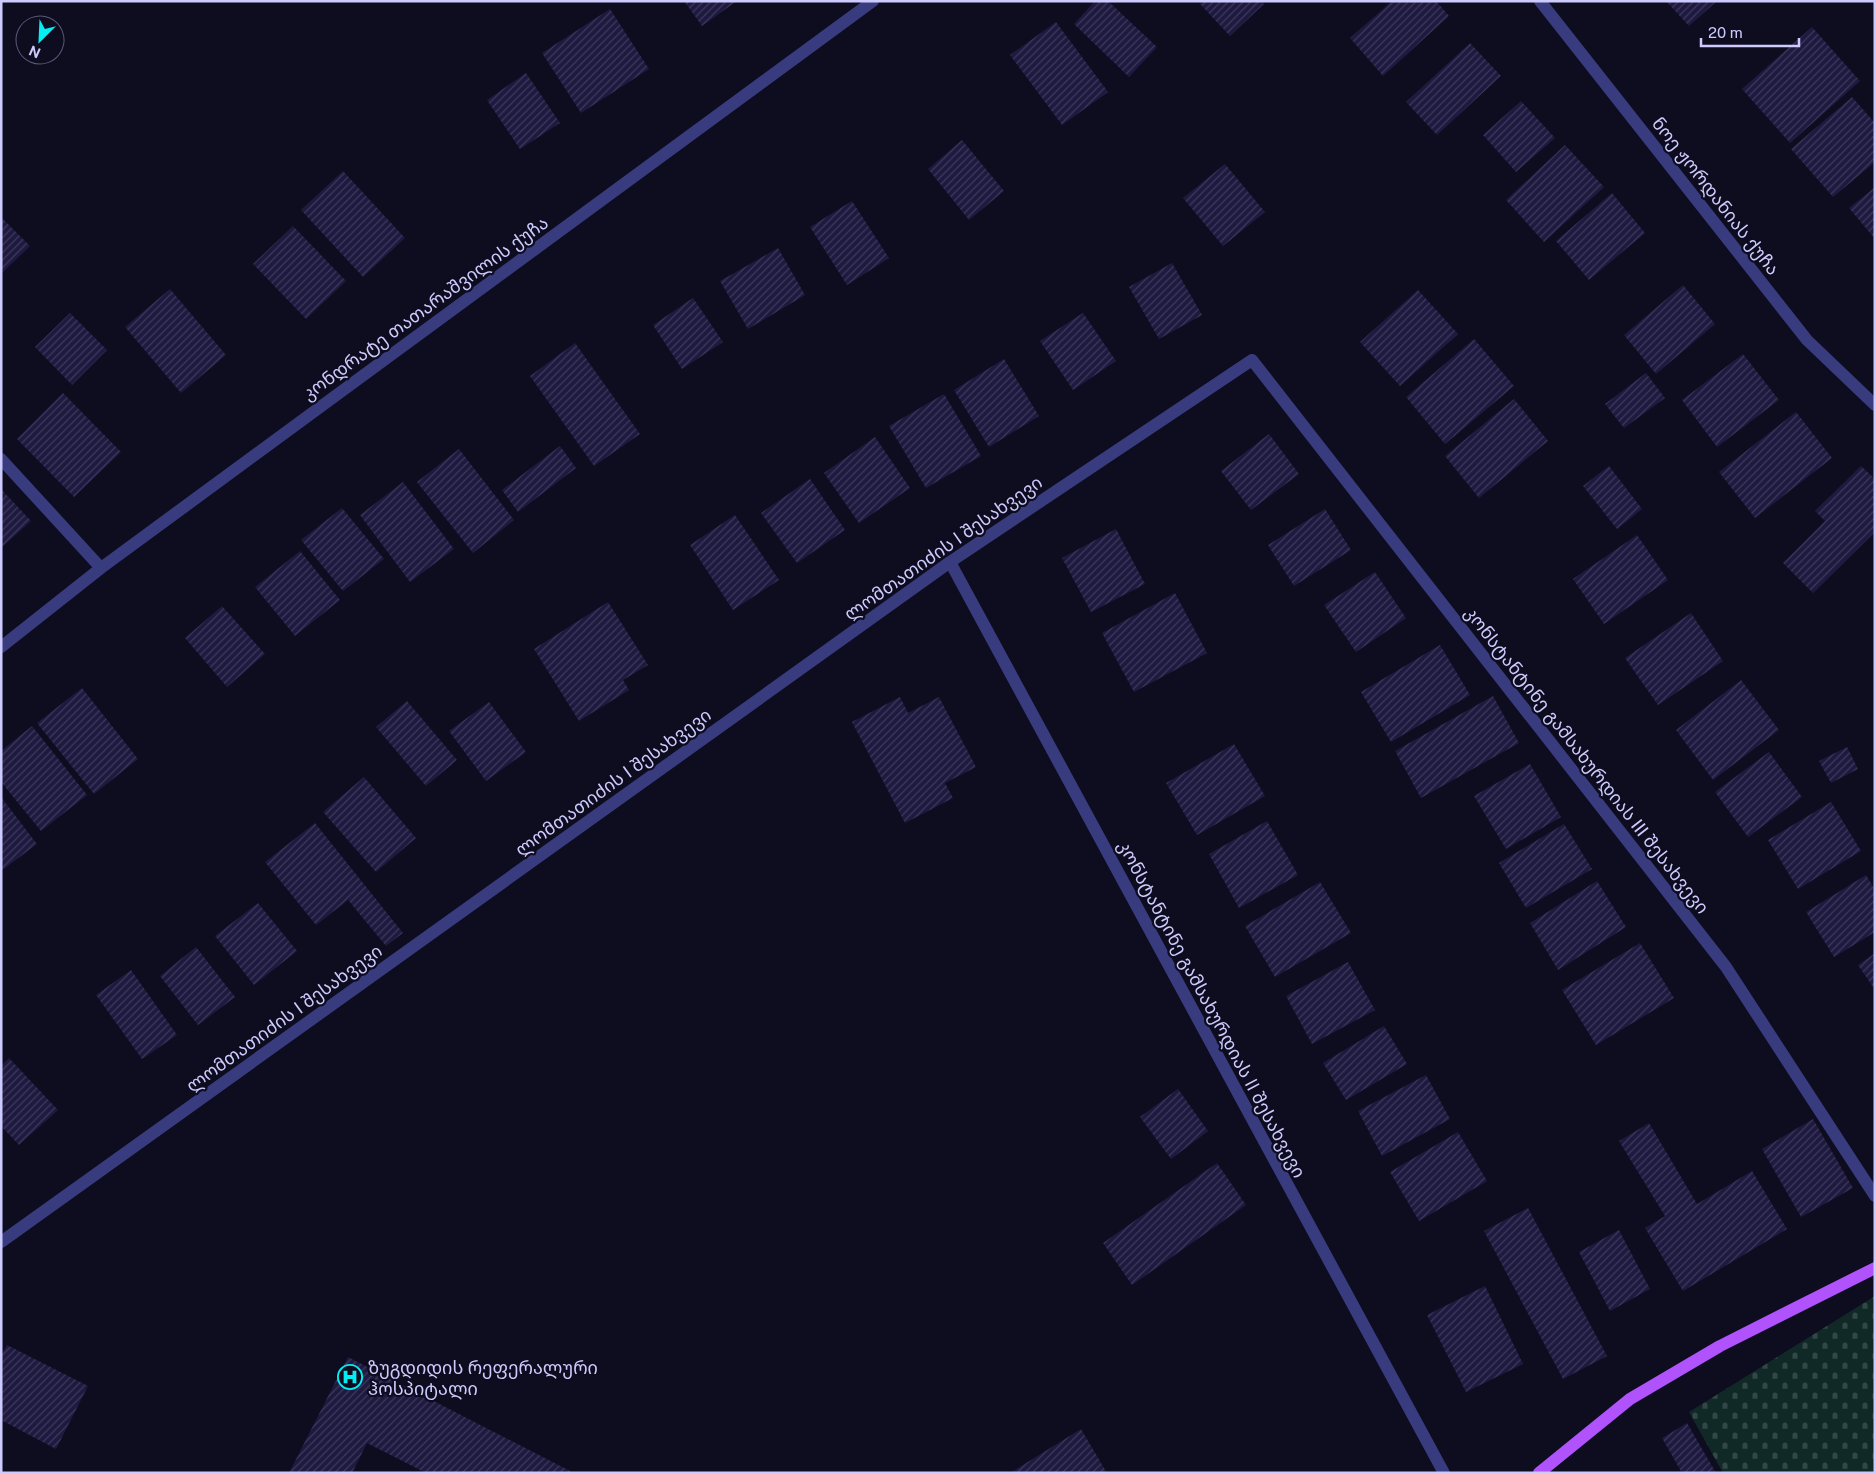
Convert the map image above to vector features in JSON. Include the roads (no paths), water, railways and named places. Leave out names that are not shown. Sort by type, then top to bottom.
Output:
[{"type":"main road","points":[[1539,1473],[1630,1399],[1720,1346],[1875,1268]]},
{"type":"street","name":"კონდრატე თათარაშვილის ქუჩა","points":[[1,647],[101,568],[873,1]]},
{"type":"street","name":"ნოე ჟორდანიას ქუჩა","points":[[1540,1],[1807,340],[1875,405]]},
{"type":"street","name":"ლომთათიძის I შესახვევი","points":[[1,1242],[950,562],[1252,360]]},
{"type":"street","name":"კონსტანტინე გამსახურდიას III შესახვევი","points":[[1252,360],[1726,967],[1875,1196]]},
{"type":"street","points":[[1,459],[101,568]]},
{"type":"street","name":"კონსტანტინე გამსახურდიას II შესახვევი","points":[[950,562],[1444,1473]]},
{"type":"place","name":"ზუგდიდის რეფერალური ჰოსპიტალი","points":[[350,1377]]}]
